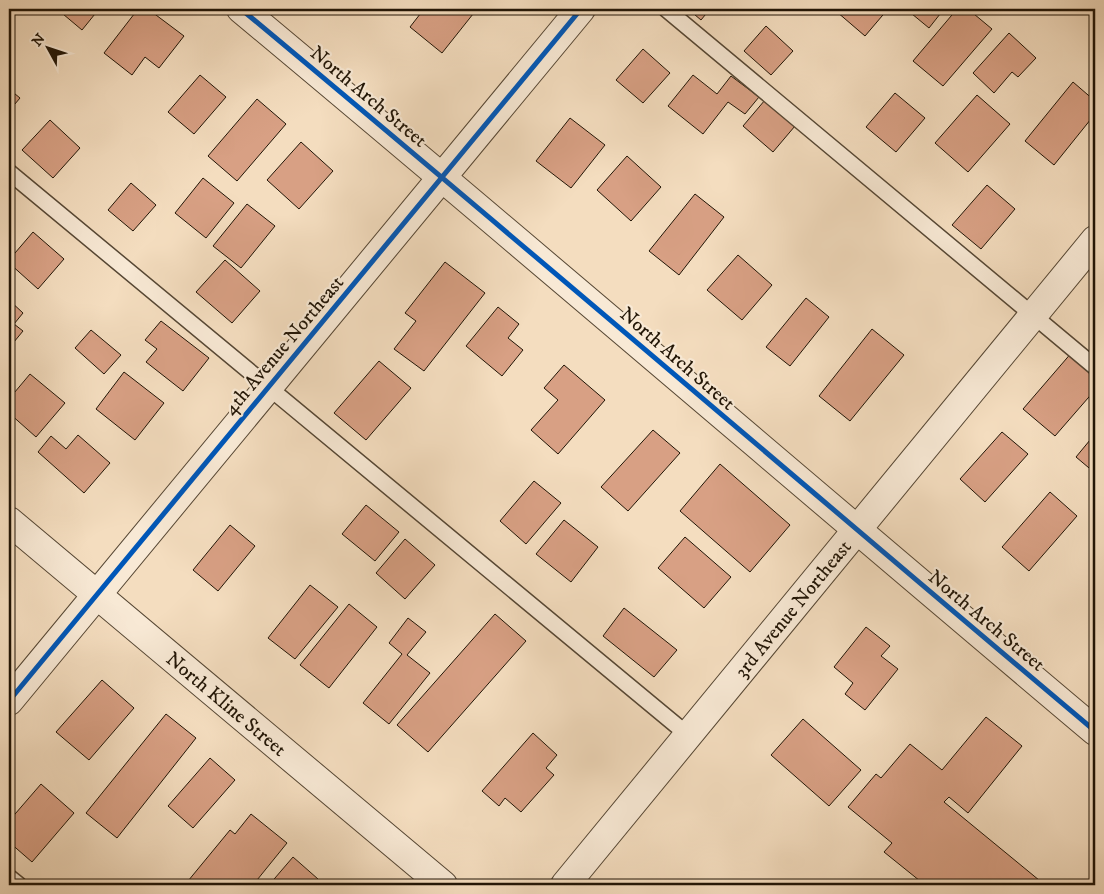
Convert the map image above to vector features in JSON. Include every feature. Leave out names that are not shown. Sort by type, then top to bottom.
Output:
[{"type":"street","name":"North Arch Street","points":[[241,9],[442,176],[856,530],[1095,731]]},
{"type":"street","name":"4th Avenue Northeast","points":[[9,701],[581,9]]},
{"type":"street","name":"3rd Avenue Northeast","points":[[564,885],[1095,240]]},
{"type":"street","name":"North Kline Street","points":[[9,521],[443,885]]},
{"type":"lane","points":[[666,9],[1095,367]]},
{"type":"lane","points":[[9,172],[688,735]]},
{"type":"lane","points":[[9,877],[19,885]]},
{"type":"building","points":[[57,9],[99,9],[82,30]]},
{"type":"building","points":[[138,9],[148,9],[184,36],[159,68],[145,57],[132,75],[104,53]]},
{"type":"building","points":[[424,9],[477,9],[442,53],[410,27]]},
{"type":"building","points":[[688,9],[710,9],[701,20]]},
{"type":"building","points":[[839,9],[888,9],[865,36],[837,12]]},
{"type":"building","points":[[906,9],[944,9],[929,28]]},
{"type":"building","points":[[957,9],[968,9],[992,29],[943,86],[913,61]]},
{"type":"building","points":[[766,26],[793,51],[771,75],[744,51]]},
{"type":"building","points":[[1009,33],[1036,58],[1018,77],[1012,72],[994,93],[973,73]]},
{"type":"building","points":[[643,49],[670,73],[643,103],[616,80]]},
{"type":"building","points":[[200,75],[226,97],[194,134],[168,112]]},
{"type":"building","points":[[693,75],[717,94],[731,76],[759,97],[745,114],[728,102],[703,134],[668,106]]},
{"type":"building","points":[[1073,82],[1095,101],[1095,114],[1054,165],[1025,141]]},
{"type":"building","points":[[9,89],[20,98],[9,111]]},
{"type":"building","points":[[895,93],[925,118],[896,152],[866,127]]},
{"type":"building","points":[[977,95],[1010,124],[968,172],[935,143]]},
{"type":"building","points":[[257,99],[286,124],[237,181],[208,156]]},
{"type":"building","points":[[765,100],[795,126],[773,152],[743,126]]},
{"type":"building","points":[[570,118],[605,145],[571,188],[536,161]]},
{"type":"building","points":[[50,120],[80,148],[53,178],[22,150]]},
{"type":"building","points":[[301,142],[333,171],[299,209],[267,180]]},
{"type":"building","points":[[627,156],[661,187],[631,221],[597,190]]},
{"type":"building","points":[[203,178],[234,203],[206,238],[175,213]]},
{"type":"building","points":[[131,183],[156,205],[133,231],[108,210]]},
{"type":"building","points":[[987,185],[1015,209],[981,249],[952,225]]},
{"type":"building","points":[[695,194],[724,217],[679,275],[649,251]]},
{"type":"building","points":[[247,204],[275,226],[241,268],[213,246]]},
{"type":"building","points":[[33,232],[64,259],[38,289],[9,263],[9,260]]},
{"type":"building","points":[[738,255],[772,285],[742,320],[707,290]]},
{"type":"building","points":[[225,260],[260,291],[232,323],[196,292]]},
{"type":"building","points":[[445,262],[485,293],[424,371],[394,349],[416,321],[405,313]]},
{"type":"building","points":[[806,298],[829,317],[790,366],[766,347]]},
{"type":"building","points":[[9,300],[23,313],[14,324],[23,331],[9,348]]},
{"type":"building","points":[[498,307],[519,324],[508,338],[523,350],[502,376],[466,346]]},
{"type":"building","points":[[161,321],[209,358],[183,391],[146,362],[157,349],[145,340]]},
{"type":"building","points":[[872,329],[904,355],[850,421],[819,396]]},
{"type":"building","points":[[91,330],[121,355],[104,374],[75,348]]},
{"type":"building","points":[[1073,351],[1095,371],[1095,390],[1055,436],[1023,409]]},
{"type":"building","points":[[379,361],[411,388],[366,440],[334,413]]},
{"type":"building","points":[[564,365],[605,400],[558,454],[531,430],[558,400],[544,388]]},
{"type":"building","points":[[124,372],[164,403],[135,440],[96,409]]},
{"type":"building","points":[[30,374],[65,403],[36,437],[9,413],[9,399]]},
{"type":"building","points":[[653,430],[680,453],[628,511],[601,487]]},
{"type":"building","points":[[1002,432],[1028,454],[985,502],[960,479]]},
{"type":"building","points":[[1095,434],[1095,473],[1076,457]]},
{"type":"building","points":[[78,435],[110,463],[84,493],[38,452],[51,436],[66,449]]},
{"type":"building","points":[[720,464],[790,525],[750,572],[680,511]]},
{"type":"building","points":[[534,481],[561,503],[526,544],[500,521]]},
{"type":"building","points":[[1050,492],[1077,516],[1029,571],[1002,547]]},
{"type":"building","points":[[366,505],[399,532],[375,561],[342,534]]},
{"type":"building","points":[[564,520],[598,547],[571,582],[536,554]]},
{"type":"building","points":[[230,525],[255,546],[218,591],[193,570]]},
{"type":"building","points":[[685,537],[731,577],[704,608],[658,568]]},
{"type":"building","points":[[405,539],[435,565],[405,599],[376,573]]},
{"type":"building","points":[[310,585],[338,607],[295,659],[268,638]]},
{"type":"building","points":[[349,604],[377,627],[329,688],[300,665]]},
{"type":"building","points":[[624,608],[677,650],[654,677],[603,636]]},
{"type":"building","points":[[495,614],[526,641],[428,752],[397,725]]},
{"type":"building","points":[[408,618],[426,632],[407,655],[430,673],[389,724],[363,703],[402,654],[389,643]]},
{"type":"building","points":[[866,627],[890,646],[881,656],[898,669],[865,710],[845,694],[853,683],[834,667]]},
{"type":"building","points":[[102,680],[134,708],[89,760],[56,732]]},
{"type":"building","points":[[166,714],[196,738],[117,838],[86,813]]},
{"type":"building","points":[[986,717],[1022,746],[968,813],[949,797],[944,802],[1045,885],[925,885],[884,852],[892,843],[848,807],[876,774],[881,778],[910,744],[942,770]]},
{"type":"building","points":[[803,719],[861,770],[829,806],[771,755]]},
{"type":"building","points":[[533,733],[557,755],[546,768],[554,775],[521,812],[505,798],[499,806],[482,791]]},
{"type":"building","points":[[210,758],[235,780],[193,828],[168,806]]},
{"type":"building","points":[[41,784],[74,813],[32,862],[9,842],[9,821]]},
{"type":"building","points":[[251,814],[287,843],[253,885],[194,885],[188,881],[230,830],[235,834]]},
{"type":"building","points":[[293,857],[318,879],[313,885],[269,885]]},
{"type":"cycle path","points":[[241,9],[1095,731]]},
{"type":"cycle path","points":[[9,701],[581,9]]}]
